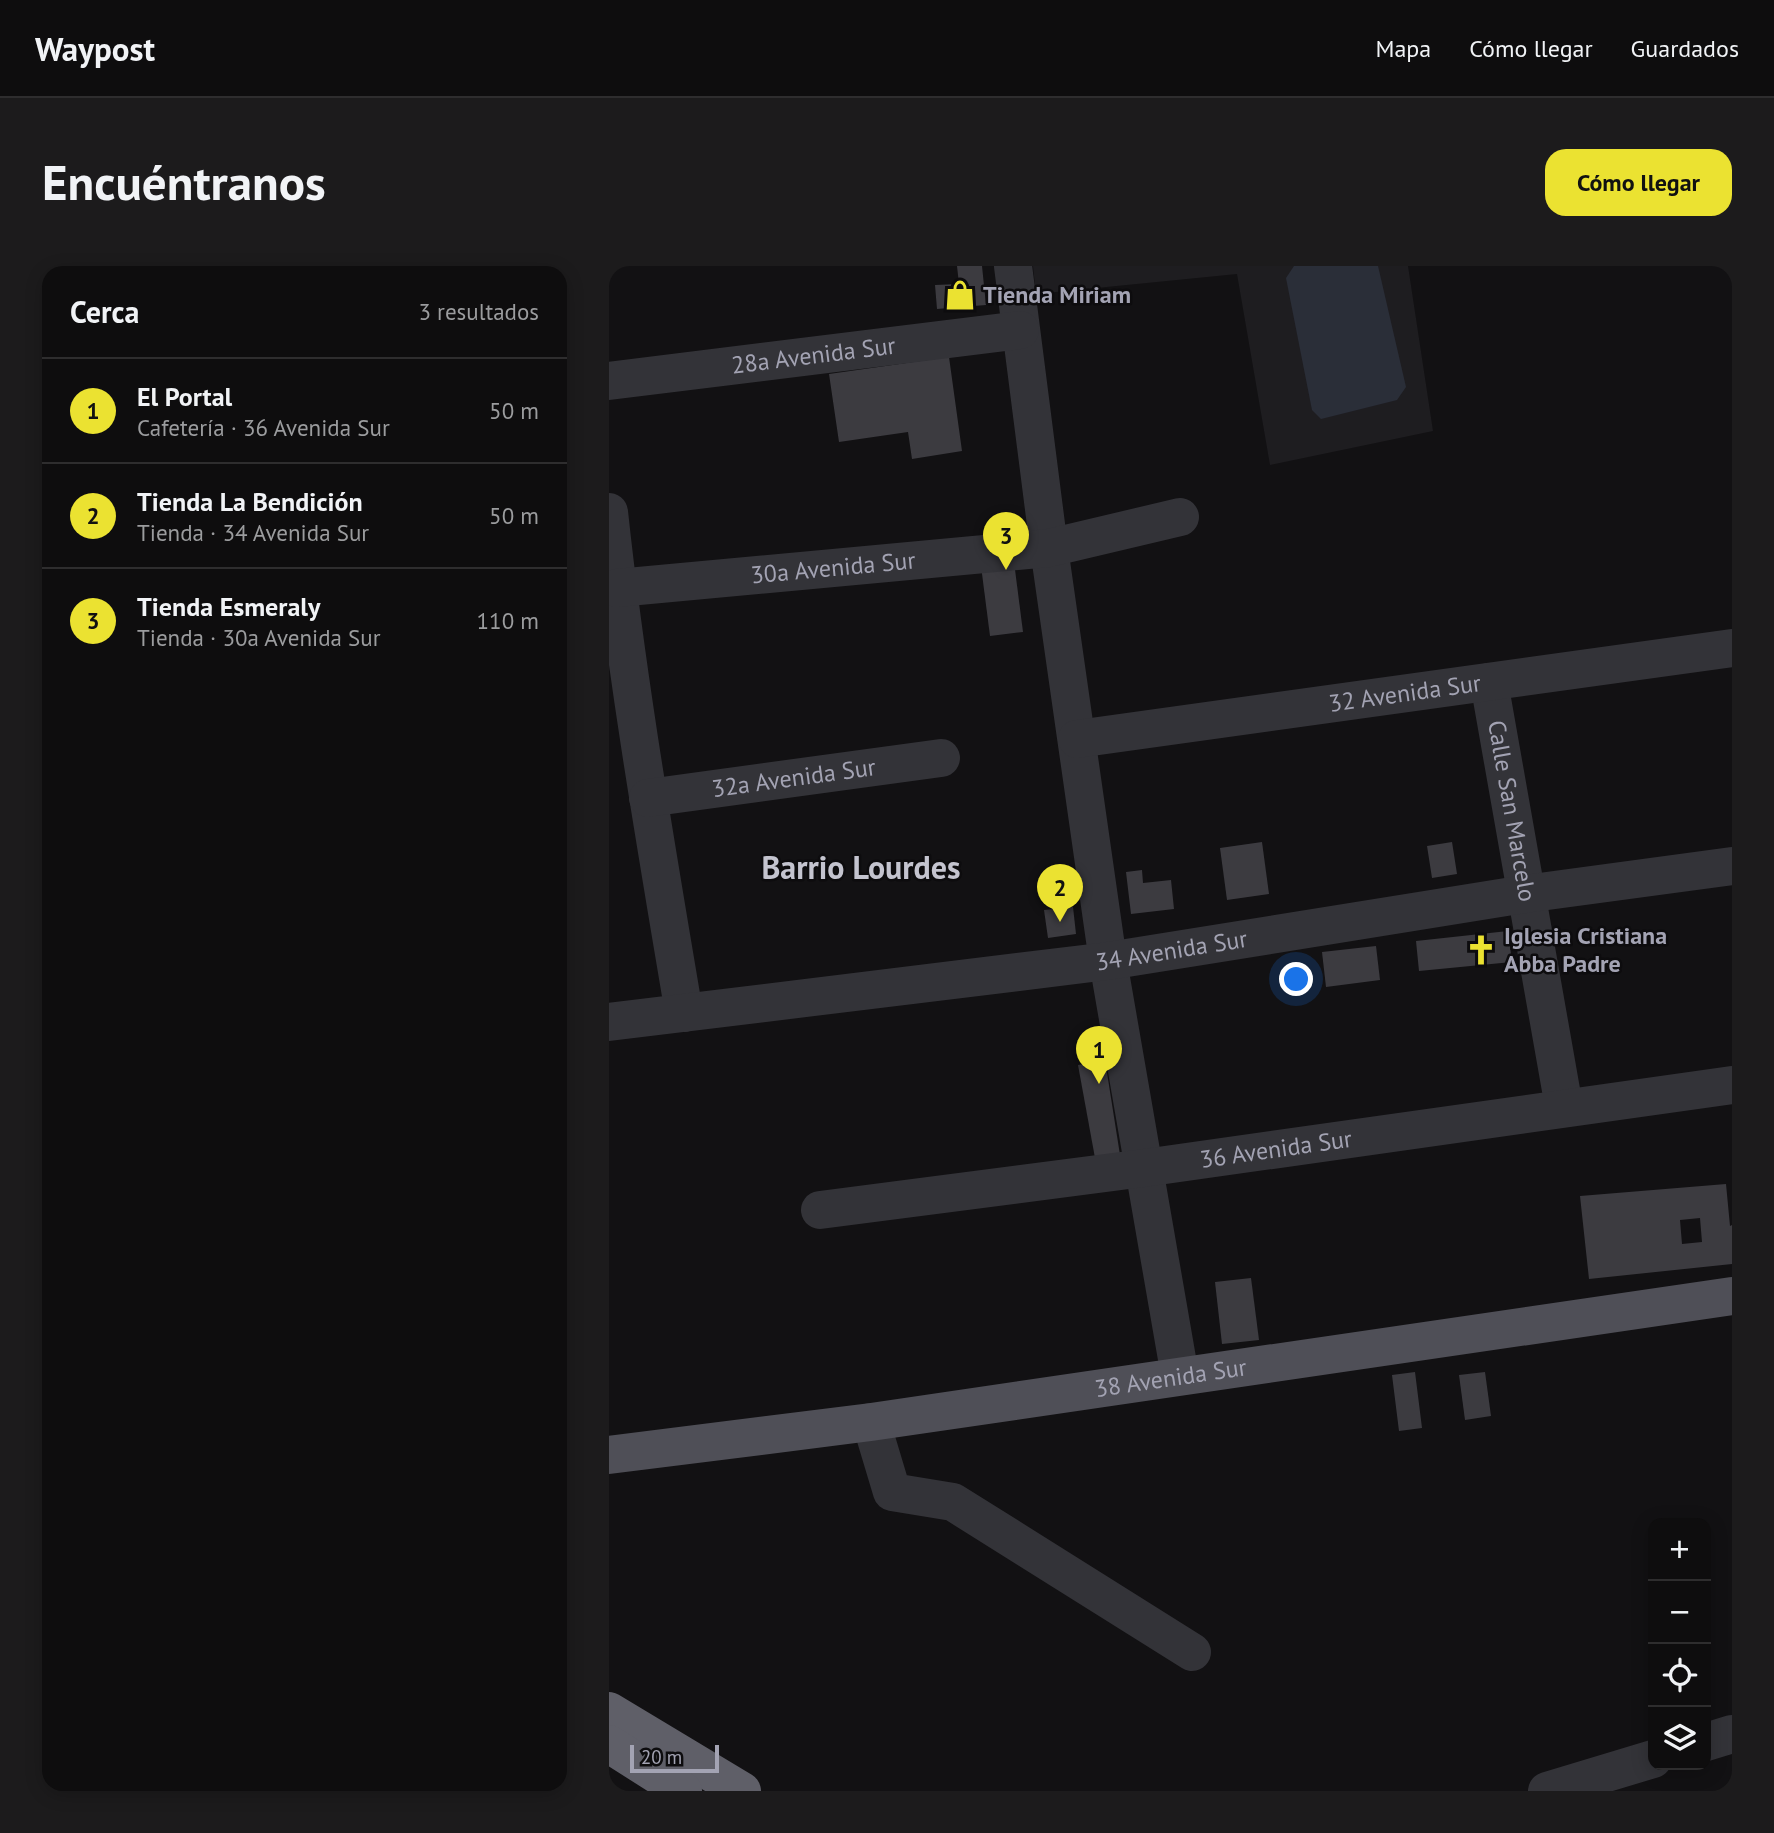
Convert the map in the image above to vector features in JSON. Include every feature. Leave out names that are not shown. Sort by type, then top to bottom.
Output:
[{"type":"highway","points":[[609,1710],[742,1791]]},
{"type":"highway","points":[[609,1744],[683,1791]]},
{"type":"main road","name":"38 Avenida Sur","points":[[609,1455],[871,1422],[1732,1296]]},
{"type":"street","points":[[1013,266],[1049,548],[1108,961],[1181,1376]]},
{"type":"street","name":"28a Avenida Sur","points":[[609,381],[1020,330]]},
{"type":"street","points":[[609,512],[617,588],[648,799],[684,1013]]},
{"type":"street","name":"30a Avenida Sur","points":[[617,588],[1049,548],[1180,517]]},
{"type":"street","name":"32 Avenida Sur","points":[[1077,739],[1732,648]]},
{"type":"street","name":"Calle San Marcelo","points":[[1489,682],[1564,1107]]},
{"type":"street","name":"32a Avenida Sur","points":[[648,799],[941,758]]},
{"type":"street","name":"34 Avenida Sur","points":[[609,1022],[1108,961],[1525,894],[1732,866]]},
{"type":"street","name":"36 Avenida Sur","points":[[820,1210],[1144,1168],[1732,1085]]},
{"type":"street","points":[[871,1422],[892,1492],[953,1502],[1192,1652]]},
{"type":"street","points":[[1711,1740],[1732,1734]]},
{"type":"street","points":[[1547,1791],[1648,1761]]},
{"type":"shaded area","points":[[1033,266],[1408,266],[1433,431],[1270,465],[1237,274],[1036,294]]},
{"type":"shaded area","points":[[1294,266],[1378,266],[1406,387],[1397,400],[1321,419],[1312,410],[1286,278]]},
{"type":"building","name":"Tienda Miriam","points":[[957,266],[982,266],[986,305],[937,309],[935,285],[959,284]]},
{"type":"building","points":[[949,357],[962,451],[912,459],[908,432],[839,442],[829,374]]},
{"type":"building","points":[[1014,562],[1023,632],[990,636],[981,566]]},
{"type":"building","points":[[1262,842],[1269,894],[1227,900],[1220,848]]},
{"type":"building","points":[[1452,842],[1457,874],[1432,878],[1427,846]]},
{"type":"building","points":[[1142,870],[1143,883],[1171,880],[1174,909],[1131,914],[1126,872]]},
{"type":"building","points":[[1073,907],[1076,934],[1048,938],[1044,910]]},
{"type":"building","name":"Iglesia Cristiana Abba Padre","points":[[1508,931],[1512,962],[1419,971],[1416,941]]},
{"type":"building","points":[[1376,946],[1380,980],[1326,987],[1322,952]]},
{"type":"building","points":[[1105,1060],[1120,1155],[1095,1158],[1078,1065]]},
{"type":"building","points":[[1726,1184],[1730,1226],[1732,1225],[1732,1264],[1589,1279],[1580,1196]],"holes":[[[1700,1218],[1702,1242],[1682,1244],[1680,1220]]]},
{"type":"building","points":[[1251,1278],[1259,1340],[1222,1344],[1215,1282]]},
{"type":"building","points":[[1415,1372],[1422,1428],[1399,1431],[1392,1375]]},
{"type":"building","points":[[1485,1372],[1491,1416],[1465,1420],[1459,1375]]},
{"type":"place","name":"Tienda Miriam","points":[[960,295]]},
{"type":"place","name":"Tienda Esmeraly","points":[[1006,570]]},
{"type":"place","name":"Tienda La Bendición","points":[[1060,922]]},
{"type":"place","name":"Iglesia Cristiana Abba Padre","points":[[1481,950]]},
{"type":"place","name":"El Portal","points":[[1099,1084]]},
{"type":"district","name":"Barrio Lourdes","points":[[861,868]]}]
